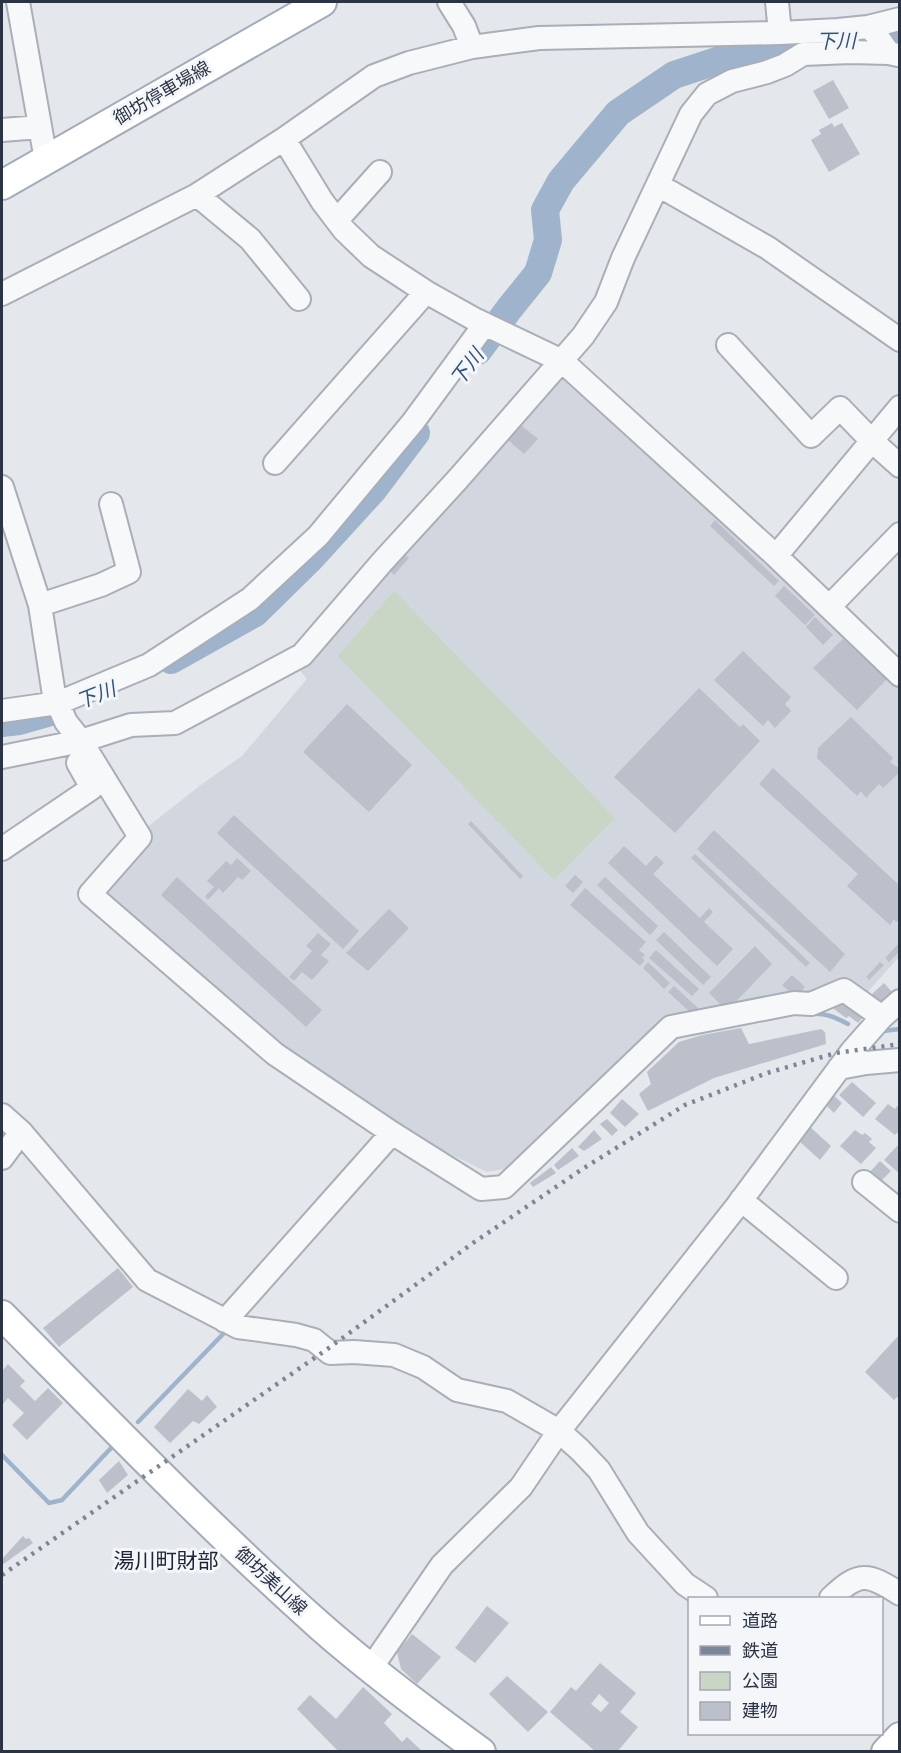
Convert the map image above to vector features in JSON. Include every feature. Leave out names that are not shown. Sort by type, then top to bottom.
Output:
[{"type":"main road","name":"御坊停車場線","points":[[2,185],[322,2]]},
{"type":"main road","name":"御坊美山線","points":[[2,1315],[199,1513],[321,1627],[420,1708],[481,1752]]},
{"type":"main road","points":[[886,1752],[900,1737]]},
{"type":"street","points":[[18,2],[46,160]]},
{"type":"street","points":[[449,2],[464,26],[472,47]]},
{"type":"street","points":[[777,2],[780,33]]},
{"type":"street","points":[[2,757],[74,742],[130,725],[175,723],[302,655],[583,336],[606,302],[623,258],[691,114],[707,94],[732,81],[785,65],[803,54],[850,52],[883,43],[900,20]]},
{"type":"street","points":[[2,294],[197,195],[284,139],[374,76],[409,63],[472,47],[539,38],[838,30],[883,43]]},
{"type":"street","points":[[2,130],[40,128]]},
{"type":"street","points":[[284,139],[336,220],[371,256],[426,292],[485,324],[562,361],[776,556],[900,675]]},
{"type":"street","points":[[336,220],[380,172]]},
{"type":"street","points":[[657,185],[768,248],[900,340]]},
{"type":"street","points":[[197,195],[250,239],[298,299]]},
{"type":"street","points":[[275,463],[426,292]]},
{"type":"street","points":[[2,711],[58,703],[149,665],[250,599],[318,536],[413,422],[485,324]]},
{"type":"street","points":[[728,345],[811,436],[840,408],[900,466]]},
{"type":"street","points":[[776,556],[900,407]]},
{"type":"street","points":[[2,487],[40,605],[54,695],[92,788],[2,849]]},
{"type":"street","points":[[40,605],[101,585],[129,572],[111,504]]},
{"type":"street","points":[[829,607],[900,534]]},
{"type":"street","points":[[74,742],[140,837],[90,894],[275,1054],[392,1133],[481,1189],[504,1187],[671,1027],[794,1003],[811,1004],[844,990],[882,1017]]},
{"type":"street","points":[[371,1668],[442,1565],[521,1487],[559,1431],[741,1200],[852,1051],[882,1017],[900,1001]]},
{"type":"street","points":[[839,1068],[900,1060]]},
{"type":"street","points":[[2,1114],[21,1132],[147,1280],[232,1324],[305,1337],[314,1340],[330,1353],[394,1355],[423,1367],[457,1390],[507,1401],[559,1431],[599,1470],[638,1533],[685,1584],[702,1597]]},
{"type":"street","points":[[2,1158],[21,1132]]},
{"type":"street","points":[[232,1324],[392,1133]]},
{"type":"street","points":[[864,1182],[900,1211]]},
{"type":"street","points":[[741,1200],[836,1278]]},
{"type":"street","points":[[833,1597],[847,1583],[863,1577],[881,1582],[900,1594]]},
{"type":"shaded area","points":[[561,372],[899,689],[899,957],[864,996],[810,1001],[685,1020],[679,1014],[510,1168],[487,1172],[395,1127],[279,1052],[95,893],[145,829],[242,756],[307,679],[298,668]]},
{"type":"green space","points":[[394,591],[615,818],[554,880],[338,656]]},
{"type":"building","points":[[833,80],[849,108],[829,119],[813,91]]},
{"type":"building","points":[[832,123],[834,127],[842,123],[860,154],[829,172],[811,140],[821,134],[819,130]]},
{"type":"building","points":[[521,425],[538,439],[524,454],[508,440]]},
{"type":"building","points":[[715,520],[779,581],[774,586],[710,526]]},
{"type":"building","points":[[401,551],[409,558],[394,575],[387,568]]},
{"type":"building","points":[[784,586],[815,615],[805,625],[775,596]]},
{"type":"building","points":[[815,617],[833,635],[823,645],[806,627]]},
{"type":"building","points":[[843,639],[887,679],[857,710],[813,668]]},
{"type":"building","points":[[743,651],[791,697],[785,704],[791,711],[775,728],[768,720],[763,726],[714,680]]},
{"type":"building","points":[[699,688],[740,727],[743,724],[760,741],[675,833],[614,777]]},
{"type":"building","points":[[347,704],[412,765],[369,812],[303,752]]},
{"type":"building","points":[[851,717],[893,758],[890,762],[900,769],[900,772],[883,788],[879,784],[866,798],[861,791],[857,796],[817,758],[818,748]]},
{"type":"building","points":[[773,768],[900,886],[900,920],[896,922],[894,919],[890,925],[847,886],[858,874],[759,784]]},
{"type":"building","points":[[234,815],[359,931],[343,949],[217,833]]},
{"type":"building","points":[[471,821],[523,876],[520,879],[468,824]]},
{"type":"building","points":[[714,830],[845,954],[830,972],[697,849]]},
{"type":"building","points":[[624,846],[646,866],[656,855],[664,863],[653,874],[700,918],[709,908],[713,912],[704,922],[733,949],[717,966],[608,863]]},
{"type":"building","points":[[695,854],[810,963],[806,967],[691,858]]},
{"type":"building","points":[[237,858],[251,871],[242,880],[238,877],[223,893],[219,888],[208,900],[205,896],[214,887],[207,881],[226,861],[231,865]]},
{"type":"building","points":[[575,875],[583,882],[573,893],[565,886]]},
{"type":"building","points":[[177,877],[322,1010],[306,1027],[161,895]]},
{"type":"building","points":[[605,877],[658,926],[650,935],[597,885]]},
{"type":"building","points":[[585,888],[646,942],[639,950],[645,955],[642,958],[645,960],[640,966],[570,905]]},
{"type":"building","points":[[389,909],[409,928],[368,971],[346,953]]},
{"type":"building","points":[[664,932],[711,977],[703,985],[656,940]]},
{"type":"building","points":[[318,933],[331,944],[321,955],[329,961],[312,980],[302,972],[294,981],[289,977],[312,951],[306,946]]},
{"type":"building","points":[[900,942],[900,951],[889,962],[885,958]]},
{"type":"building","points":[[755,946],[772,964],[727,1011],[709,993]]},
{"type":"building","points":[[656,950],[699,989],[692,996],[649,958]]},
{"type":"building","points":[[648,962],[670,983],[664,989],[643,968]]},
{"type":"building","points":[[880,962],[884,965],[869,980],[866,977]]},
{"type":"building","points":[[792,975],[805,987],[796,997],[782,985]]},
{"type":"building","points":[[884,983],[892,992],[881,1003],[872,994]]},
{"type":"building","points":[[674,986],[698,1008],[692,1014],[668,992]]},
{"type":"building","points":[[841,1000],[865,1014],[858,1023],[849,1016],[846,1018],[830,1006]]},
{"type":"building","points":[[741,1028],[749,1044],[821,1029],[825,1032],[826,1044],[714,1078],[648,1111],[639,1094],[651,1084],[647,1072],[679,1042]]},
{"type":"building","points":[[852,1082],[876,1103],[863,1117],[839,1095]]},
{"type":"building","points":[[831,1093],[842,1103],[834,1113],[824,1103]]},
{"type":"building","points":[[622,1099],[639,1114],[625,1127],[610,1113]]},
{"type":"building","points":[[888,1104],[895,1109],[897,1106],[900,1108],[900,1130],[895,1135],[875,1119]]},
{"type":"building","points":[[607,1119],[618,1130],[612,1136],[600,1124]]},
{"type":"building","points":[[809,1126],[831,1146],[820,1160],[798,1140]]},
{"type":"building","points":[[594,1130],[602,1139],[584,1151],[578,1147]]},
{"type":"building","points":[[855,1130],[862,1135],[865,1133],[872,1139],[869,1142],[876,1148],[861,1164],[840,1146]]},
{"type":"building","points":[[900,1143],[900,1174],[884,1160]]},
{"type":"building","points":[[572,1148],[579,1156],[558,1170],[554,1165]]},
{"type":"building","points":[[880,1161],[891,1171],[878,1184],[867,1175]]},
{"type":"building","points":[[551,1167],[556,1173],[533,1187],[530,1183]]},
{"type":"building","points":[[118,1268],[133,1287],[59,1347],[43,1328]]},
{"type":"building","points":[[900,1334],[900,1400],[897,1397],[894,1400],[865,1372]]},
{"type":"building","points":[[8,1364],[25,1381],[20,1386],[35,1401],[48,1388],[63,1403],[27,1440],[12,1425],[24,1413],[8,1398],[2,1405],[2,1371]]},
{"type":"building","points":[[188,1389],[202,1401],[207,1395],[217,1407],[199,1424],[193,1421],[170,1443],[154,1427]]},
{"type":"building","points":[[119,1461],[128,1475],[107,1493],[99,1480]]},
{"type":"building","points":[[23,1536],[26,1539],[29,1538],[33,1543],[2,1565],[2,1559]]},
{"type":"building","points":[[487,1606],[509,1623],[475,1663],[455,1648]]},
{"type":"building","points":[[412,1634],[441,1657],[417,1684],[401,1669],[397,1652]]},
{"type":"building","points":[[600,1663],[636,1693],[620,1712],[638,1727],[617,1752],[596,1752],[550,1712],[571,1687],[576,1691]],"holes":[[[599,1694],[609,1703],[601,1712],[591,1704]]]},
{"type":"building","points":[[507,1676],[548,1712],[528,1732],[489,1694]]},
{"type":"building","points":[[363,1687],[392,1714],[384,1723],[402,1742],[407,1737],[423,1752],[339,1752],[297,1709],[310,1695],[336,1719]]},
{"type":"waterway","name":"下川","points":[[478,351],[538,273],[548,240],[545,210],[561,181],[618,113],[674,75],[775,42],[900,39]]},
{"type":"waterway","name":"下川","points":[[171,660],[255,613],[310,559],[373,490],[416,433]]},
{"type":"waterway","name":"下川","points":[[2,723],[19,721],[61,709]]},
{"type":"waterway","points":[[811,1014],[830,1016],[848,1024]]},
{"type":"waterway","points":[[883,1031],[900,1029]]},
{"type":"waterway","points":[[138,1422],[225,1332]]},
{"type":"waterway","points":[[2,1455],[49,1503],[62,1500],[112,1447]]},
{"type":"railway","points":[[2,1575],[326,1350],[473,1243],[584,1168],[685,1105],[767,1073],[836,1053],[900,1044]]},
{"type":"district","name":"湯川町財部","points":[[166,1560]]}]
